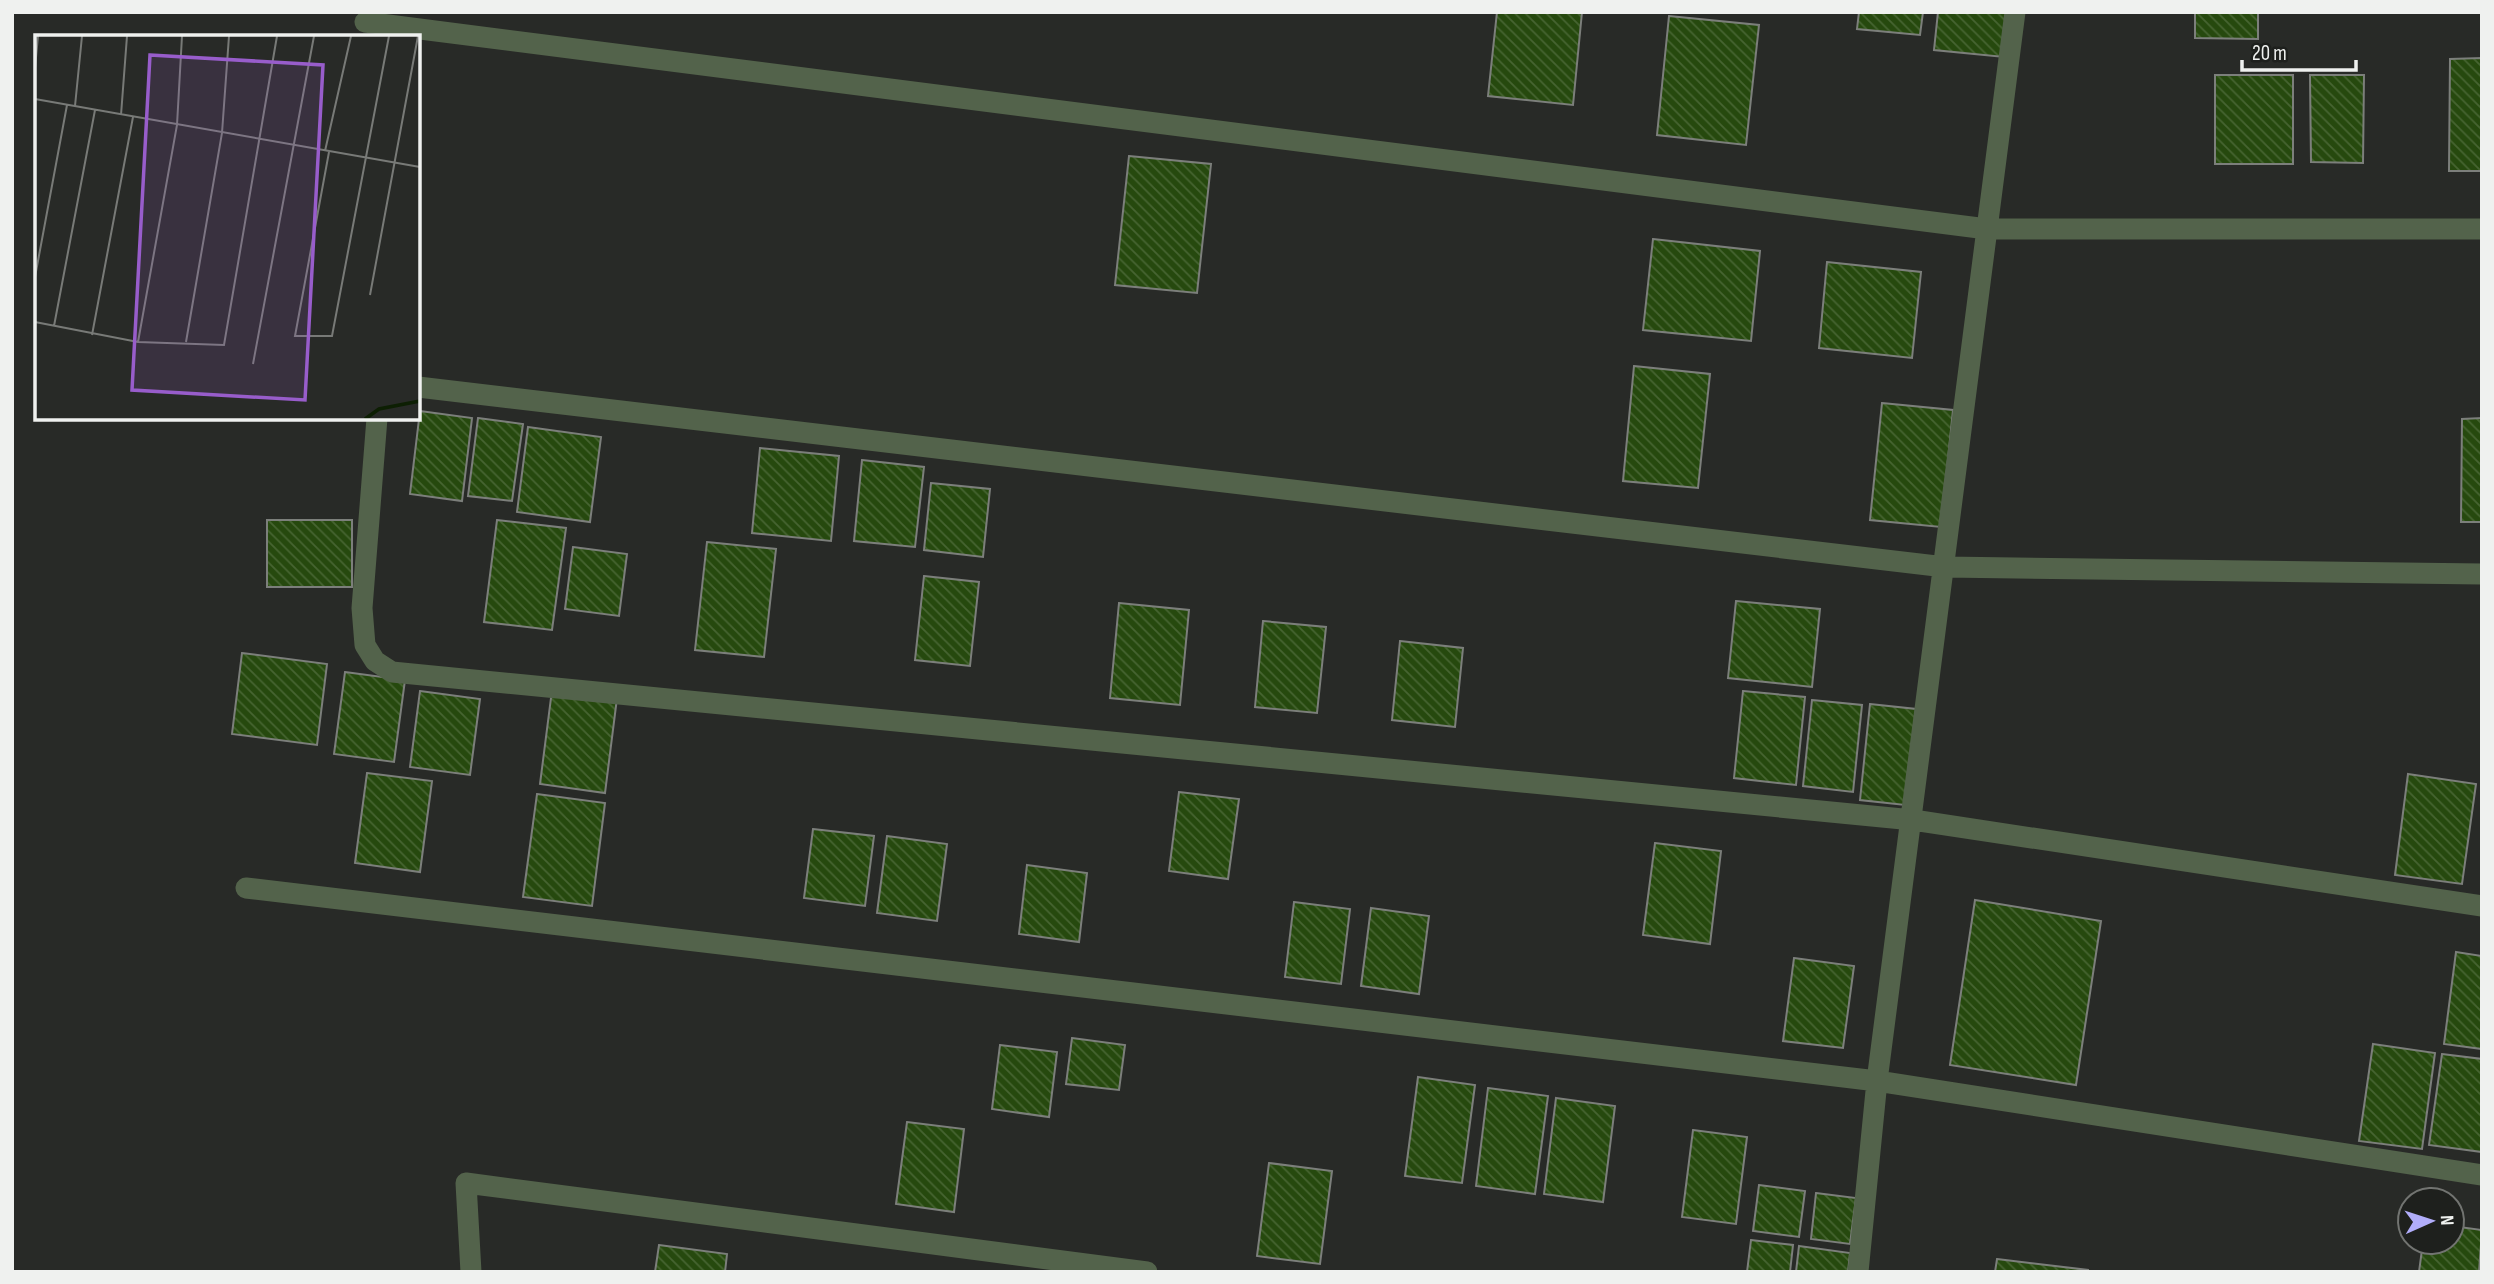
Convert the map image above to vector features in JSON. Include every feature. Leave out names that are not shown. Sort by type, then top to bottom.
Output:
[{"type":"street","points":[[1858,1272],[1877,1082],[1913,820],[2015,12]]},
{"type":"street","points":[[366,24],[1987,229],[2482,229]]},
{"type":"street","points":[[420,387],[1945,568],[2482,574]]},
{"type":"street","points":[[377,420],[362,608],[365,645],[375,661],[392,672],[1913,820],[2482,906]]},
{"type":"street","points":[[246,888],[1877,1082],[2482,1175]]},
{"type":"street","points":[[471,1272],[466,1183],[1147,1272]]},
{"type":"building","points":[[1497,12],[1582,12],[1573,105],[1488,96]]},
{"type":"building","points":[[1859,12],[1923,12],[1920,35],[1857,29]]},
{"type":"building","points":[[1938,12],[2008,12],[2004,57],[1934,50]]},
{"type":"building","points":[[2195,12],[2258,12],[2258,39],[2195,38]]},
{"type":"building","points":[[1669,16],[1759,25],[1746,145],[1657,135]]},
{"type":"building","points":[[2482,58],[2482,171],[2449,171],[2450,59]]},
{"type":"building","points":[[2215,75],[2293,75],[2293,164],[2215,164]]},
{"type":"building","points":[[2310,75],[2364,75],[2363,163],[2311,162]]},
{"type":"building","points":[[1129,156],[1211,164],[1197,293],[1115,285]]},
{"type":"building","points":[[1653,239],[1760,251],[1751,341],[1643,330]]},
{"type":"building","points":[[1827,262],[1921,272],[1912,358],[1819,348]]},
{"type":"building","points":[[1634,366],[1710,374],[1698,488],[1623,481]]},
{"type":"building","points":[[1882,403],[1953,410],[1941,527],[1870,520]]},
{"type":"building","points":[[420,411],[472,418],[462,501],[410,494]]},
{"type":"building","points":[[478,418],[523,424],[512,501],[468,496]]},
{"type":"building","points":[[2482,418],[2482,522],[2461,522],[2462,419]]},
{"type":"building","points":[[528,427],[601,437],[590,522],[517,512]]},
{"type":"building","points":[[760,448],[839,456],[831,541],[752,533]]},
{"type":"building","points":[[862,460],[924,467],[915,547],[854,541]]},
{"type":"building","points":[[931,483],[990,489],[983,557],[924,550]]},
{"type":"building","points":[[267,520],[352,520],[352,587],[267,587]]},
{"type":"building","points":[[497,520],[566,528],[552,630],[484,622]]},
{"type":"building","points":[[707,542],[776,549],[764,657],[695,650]]},
{"type":"building","points":[[573,547],[627,554],[619,616],[565,609]]},
{"type":"building","points":[[924,576],[979,582],[970,666],[915,660]]},
{"type":"building","points":[[1736,601],[1820,609],[1812,687],[1728,678]]},
{"type":"building","points":[[1119,603],[1189,610],[1180,705],[1110,698]]},
{"type":"building","points":[[1263,621],[1326,627],[1317,713],[1255,707]]},
{"type":"building","points":[[1400,641],[1463,648],[1455,727],[1392,720]]},
{"type":"building","points":[[242,653],[327,664],[317,745],[232,734]]},
{"type":"building","points":[[345,672],[405,680],[394,762],[334,754]]},
{"type":"building","points":[[552,690],[617,698],[605,793],[540,784]]},
{"type":"building","points":[[420,691],[480,699],[470,775],[410,767]]},
{"type":"building","points":[[1743,691],[1805,697],[1796,785],[1734,778]]},
{"type":"building","points":[[1812,700],[1862,705],[1853,792],[1803,786]]},
{"type":"building","points":[[1870,704],[1916,709],[1905,805],[1860,800]]},
{"type":"building","points":[[367,773],[432,781],[420,872],[355,863]]},
{"type":"building","points":[[2408,774],[2476,784],[2462,884],[2395,875]]},
{"type":"building","points":[[1179,792],[1239,799],[1228,879],[1169,871]]},
{"type":"building","points":[[537,794],[605,803],[592,906],[523,897]]},
{"type":"building","points":[[813,829],[874,836],[865,906],[804,898]]},
{"type":"building","points":[[887,836],[947,844],[937,921],[877,913]]},
{"type":"building","points":[[1655,843],[1721,851],[1710,944],[1643,935]]},
{"type":"building","points":[[1027,865],[1087,873],[1079,942],[1019,934]]},
{"type":"building","points":[[1975,900],[2101,921],[2076,1085],[1950,1065]]},
{"type":"building","points":[[1294,902],[1350,909],[1341,984],[1285,977]]},
{"type":"building","points":[[1371,908],[1429,916],[1419,994],[1361,986]]},
{"type":"building","points":[[2456,952],[2482,956],[2482,1049],[2444,1044]]},
{"type":"building","points":[[1794,958],[1854,966],[1843,1048],[1783,1041]]},
{"type":"building","points":[[1072,1038],[1125,1045],[1119,1090],[1066,1084]]},
{"type":"building","points":[[2373,1044],[2435,1053],[2422,1149],[2359,1141]]},
{"type":"building","points":[[1000,1045],[1057,1052],[1049,1117],[992,1109]]},
{"type":"building","points":[[2442,1054],[2482,1059],[2482,1152],[2429,1145]]},
{"type":"building","points":[[1418,1077],[1475,1085],[1462,1183],[1405,1176]]},
{"type":"building","points":[[1488,1088],[1548,1096],[1535,1194],[1476,1186]]},
{"type":"building","points":[[1556,1098],[1615,1106],[1603,1202],[1544,1194]]},
{"type":"building","points":[[907,1122],[964,1129],[954,1212],[896,1204]]},
{"type":"building","points":[[1693,1130],[1747,1137],[1736,1224],[1682,1217]]},
{"type":"building","points":[[1269,1163],[1332,1171],[1320,1264],[1257,1256]]},
{"type":"building","points":[[1759,1185],[1805,1191],[1799,1237],[1753,1231]]},
{"type":"building","points":[[1816,1193],[1856,1198],[1850,1244],[1811,1239]]},
{"type":"building","points":[[2466,1228],[2482,1230],[2479,1272],[2419,1272],[2421,1256],[2466,1256]]},
{"type":"building","points":[[1751,1240],[1793,1245],[1790,1272],[1747,1272]]},
{"type":"building","points":[[659,1245],[727,1254],[725,1272],[655,1272]]},
{"type":"building","points":[[1799,1246],[1850,1253],[1848,1272],[1796,1272]]},
{"type":"building","points":[[1997,1259],[2088,1270],[2088,1272],[1995,1272]]}]
